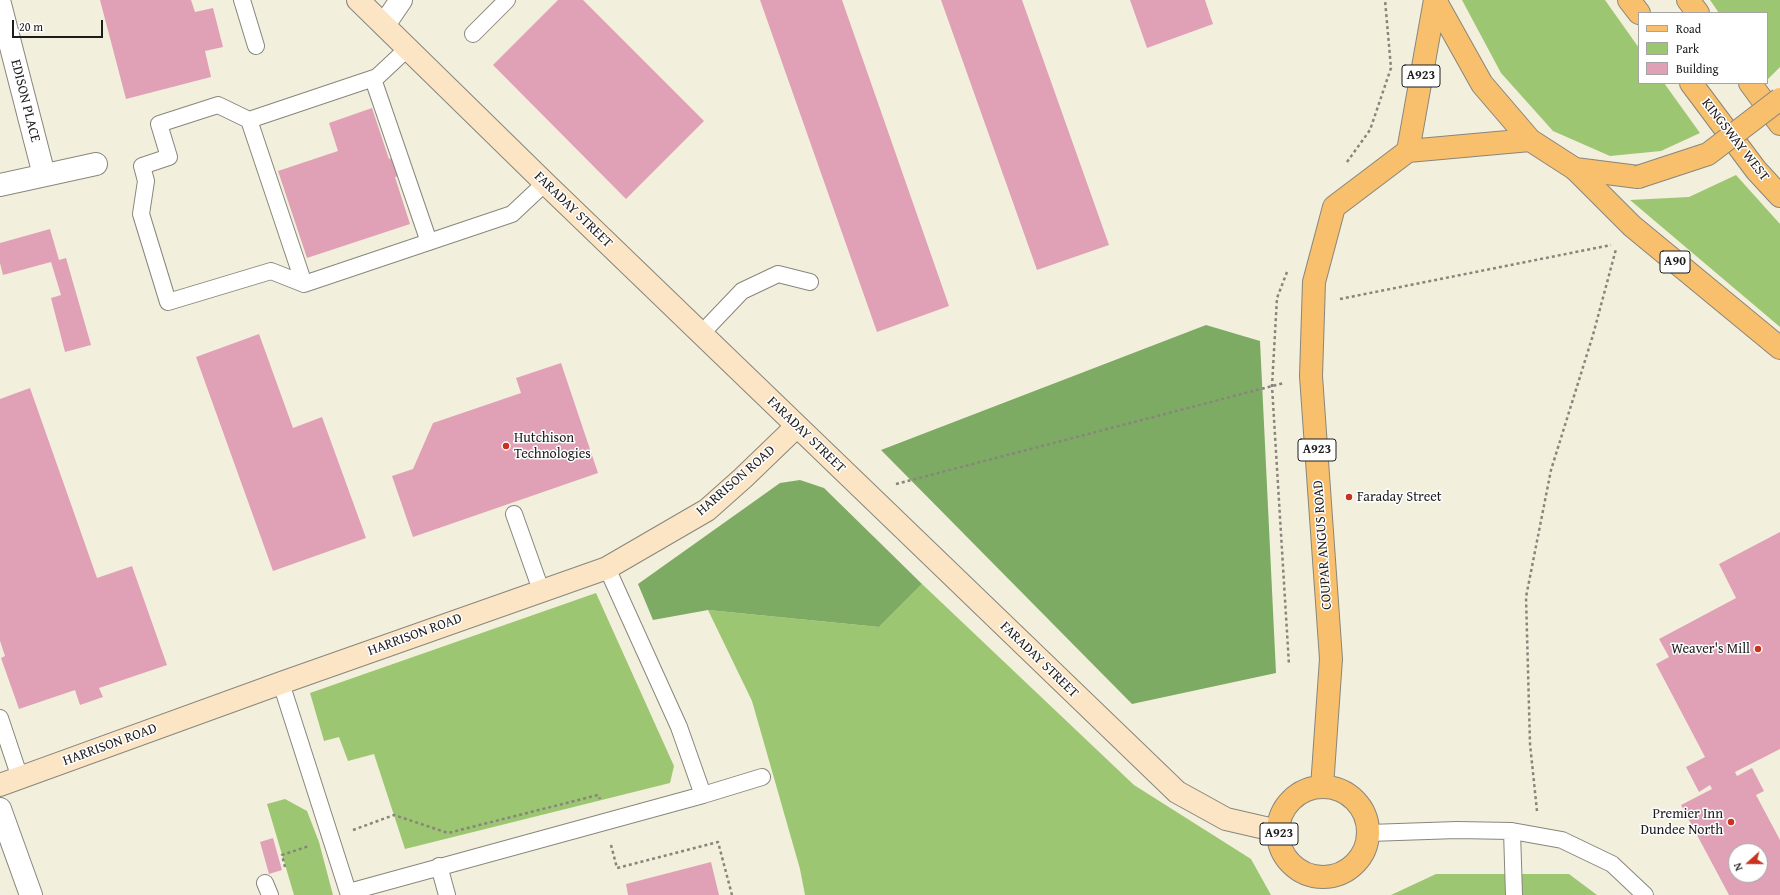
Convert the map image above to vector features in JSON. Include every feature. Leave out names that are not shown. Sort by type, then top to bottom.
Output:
[{"type":"main road","points":[[1435,0],[1482,84],[1530,140],[1575,169],[1638,177],[1708,154],[1780,99]]},
{"type":"main road","name":"A923","points":[[1408,151],[1435,0]]},
{"type":"main road","points":[[1629,0],[1638,12]]},
{"type":"main road","points":[[1688,0],[1697,12]]},
{"type":"main road","name":"KINGSWAY WEST","points":[[1692,84],[1756,170],[1780,196]]},
{"type":"main road","points":[[1751,84],[1780,124]]},
{"type":"main road","points":[[1408,151],[1530,140]]},
{"type":"main road","name":"COUPAR ANGUS ROAD","points":[[1322,787],[1331,659],[1311,376],[1314,282],[1334,206],[1408,151]]},
{"type":"main road","name":"A90","points":[[1575,169],[1632,226],[1780,348]]},
{"type":"main road","points":[[1322,787],[1336,789],[1349,796],[1360,805],[1366,818],[1369,833]]},
{"type":"main road","name":"A923","points":[[1322,787],[1306,791],[1292,800],[1282,814],[1278,831],[1280,845],[1286,859],[1297,869],[1326,886],[1356,864],[1365,850],[1369,833]]},
{"type":"street","name":"FARADAY STREET","points":[[358,0],[701,334],[1177,792],[1226,819],[1278,831]]},
{"type":"street","points":[[384,25],[401,0]]},
{"type":"street","name":"EDISON PLACE","points":[[0,4],[44,176]]},
{"type":"street","points":[[0,185],[96,164]]},
{"type":"street","name":"HARRISON ROAD","points":[[10,782],[281,683],[541,590],[607,568],[707,510],[744,478],[797,426]]},
{"type":"street","points":[[0,809],[31,895]]},
{"type":"lane","points":[[242,0],[256,46]]},
{"type":"lane","points":[[473,34],[507,0]]},
{"type":"lane","points":[[408,48],[373,79],[249,120],[218,105],[159,124],[169,157],[142,166],[146,182],[141,214],[168,302],[271,271],[304,284],[512,214],[545,183]]},
{"type":"lane","points":[[373,79],[429,242]]},
{"type":"lane","points":[[249,120],[304,284]]},
{"type":"lane","points":[[701,334],[742,291],[778,274],[810,282]]},
{"type":"lane","points":[[514,514],[541,590]]},
{"type":"lane","points":[[607,568],[679,727],[703,795]]},
{"type":"lane","points":[[281,683],[349,894],[439,866],[703,795],[762,777]]},
{"type":"lane","points":[[0,718],[10,782]]},
{"type":"lane","points":[[1369,833],[1456,830],[1512,831],[1562,840],[1612,864],[1645,895]]},
{"type":"lane","points":[[1512,831],[1514,895]]},
{"type":"lane","points":[[439,866],[447,895]]},
{"type":"path","points":[[1313,304],[1618,244],[1593,335],[1551,470],[1526,598],[1530,744],[1539,836]]},
{"type":"path","points":[[865,492],[1311,376]]},
{"type":"green space","points":[[1462,0],[1605,0],[1638,47],[1638,84],[1665,84],[1700,133],[1661,151],[1610,156],[1553,131],[1501,73]]},
{"type":"green space","points":[[1710,0],[1780,0],[1780,67],[1768,79],[1768,12],[1718,12]]},
{"type":"green space","points":[[1736,175],[1780,224],[1780,327],[1630,200],[1689,197]]},
{"type":"green space","points":[[1206,325],[1260,341],[1276,673],[1132,704],[881,450]]},
{"type":"green space","points":[[800,480],[824,488],[922,584],[879,627],[708,610],[653,620],[638,584],[780,483]]},
{"type":"green space","points":[[922,584],[1134,785],[1251,859],[1271,895],[805,895],[800,869],[752,701],[708,610],[879,627]]},
{"type":"green space","points":[[596,593],[674,766],[670,783],[405,849],[374,754],[348,761],[339,737],[324,741],[310,693]]},
{"type":"green space","points":[[285,799],[307,811],[319,842],[333,895],[294,895],[267,804]]},
{"type":"green space","points":[[1436,874],[1569,874],[1597,895],[1391,895]]},
{"type":"building","points":[[100,0],[191,0],[195,12],[213,8],[223,47],[205,51],[211,77],[126,99]]},
{"type":"building","points":[[558,0],[583,0],[704,121],[626,199],[493,65]]},
{"type":"building","points":[[760,0],[842,0],[949,306],[877,332]]},
{"type":"building","points":[[941,0],[1022,0],[1109,245],[1037,270]]},
{"type":"building","points":[[1130,0],[1205,0],[1213,24],[1147,48]]},
{"type":"building","points":[[372,108],[389,159],[396,157],[403,175],[395,177],[410,224],[307,258],[278,171],[338,151],[329,123]]},
{"type":"building","points":[[50,229],[59,260],[66,258],[91,345],[65,352],[51,298],[61,295],[51,262],[3,275],[0,263],[0,243]]},
{"type":"building","points":[[259,334],[293,428],[322,417],[366,538],[273,571],[196,357]]},
{"type":"building","name":"Hutchison Technologies","points":[[561,363],[598,473],[413,537],[392,476],[413,469],[433,423],[521,393],[516,378]]},
{"type":"building","points":[[30,388],[97,578],[132,566],[167,665],[99,688],[103,697],[80,705],[75,690],[19,709],[1,658],[5,656],[0,641],[0,399]]},
{"type":"building","points":[[1780,532],[1780,749],[1735,772],[1737,776],[1752,768],[1764,791],[1756,795],[1780,840],[1780,895],[1729,895],[1681,805],[1712,789],[1710,785],[1699,792],[1686,767],[1705,757],[1656,664],[1669,657],[1659,639],[1736,598],[1719,564]]},
{"type":"building","points":[[273,838],[282,870],[269,874],[260,842]]},
{"type":"building","points":[[711,862],[719,895],[628,895],[626,884]]},
{"type":"place","name":"Hutchison Technologies","points":[[506,446]]},
{"type":"place","name":"Faraday Street","points":[[1349,497]]},
{"type":"place","name":"Weaver's Mill","points":[[1758,649]]},
{"type":"place","name":"Premier Inn Dundee North","points":[[1731,822]]}]
